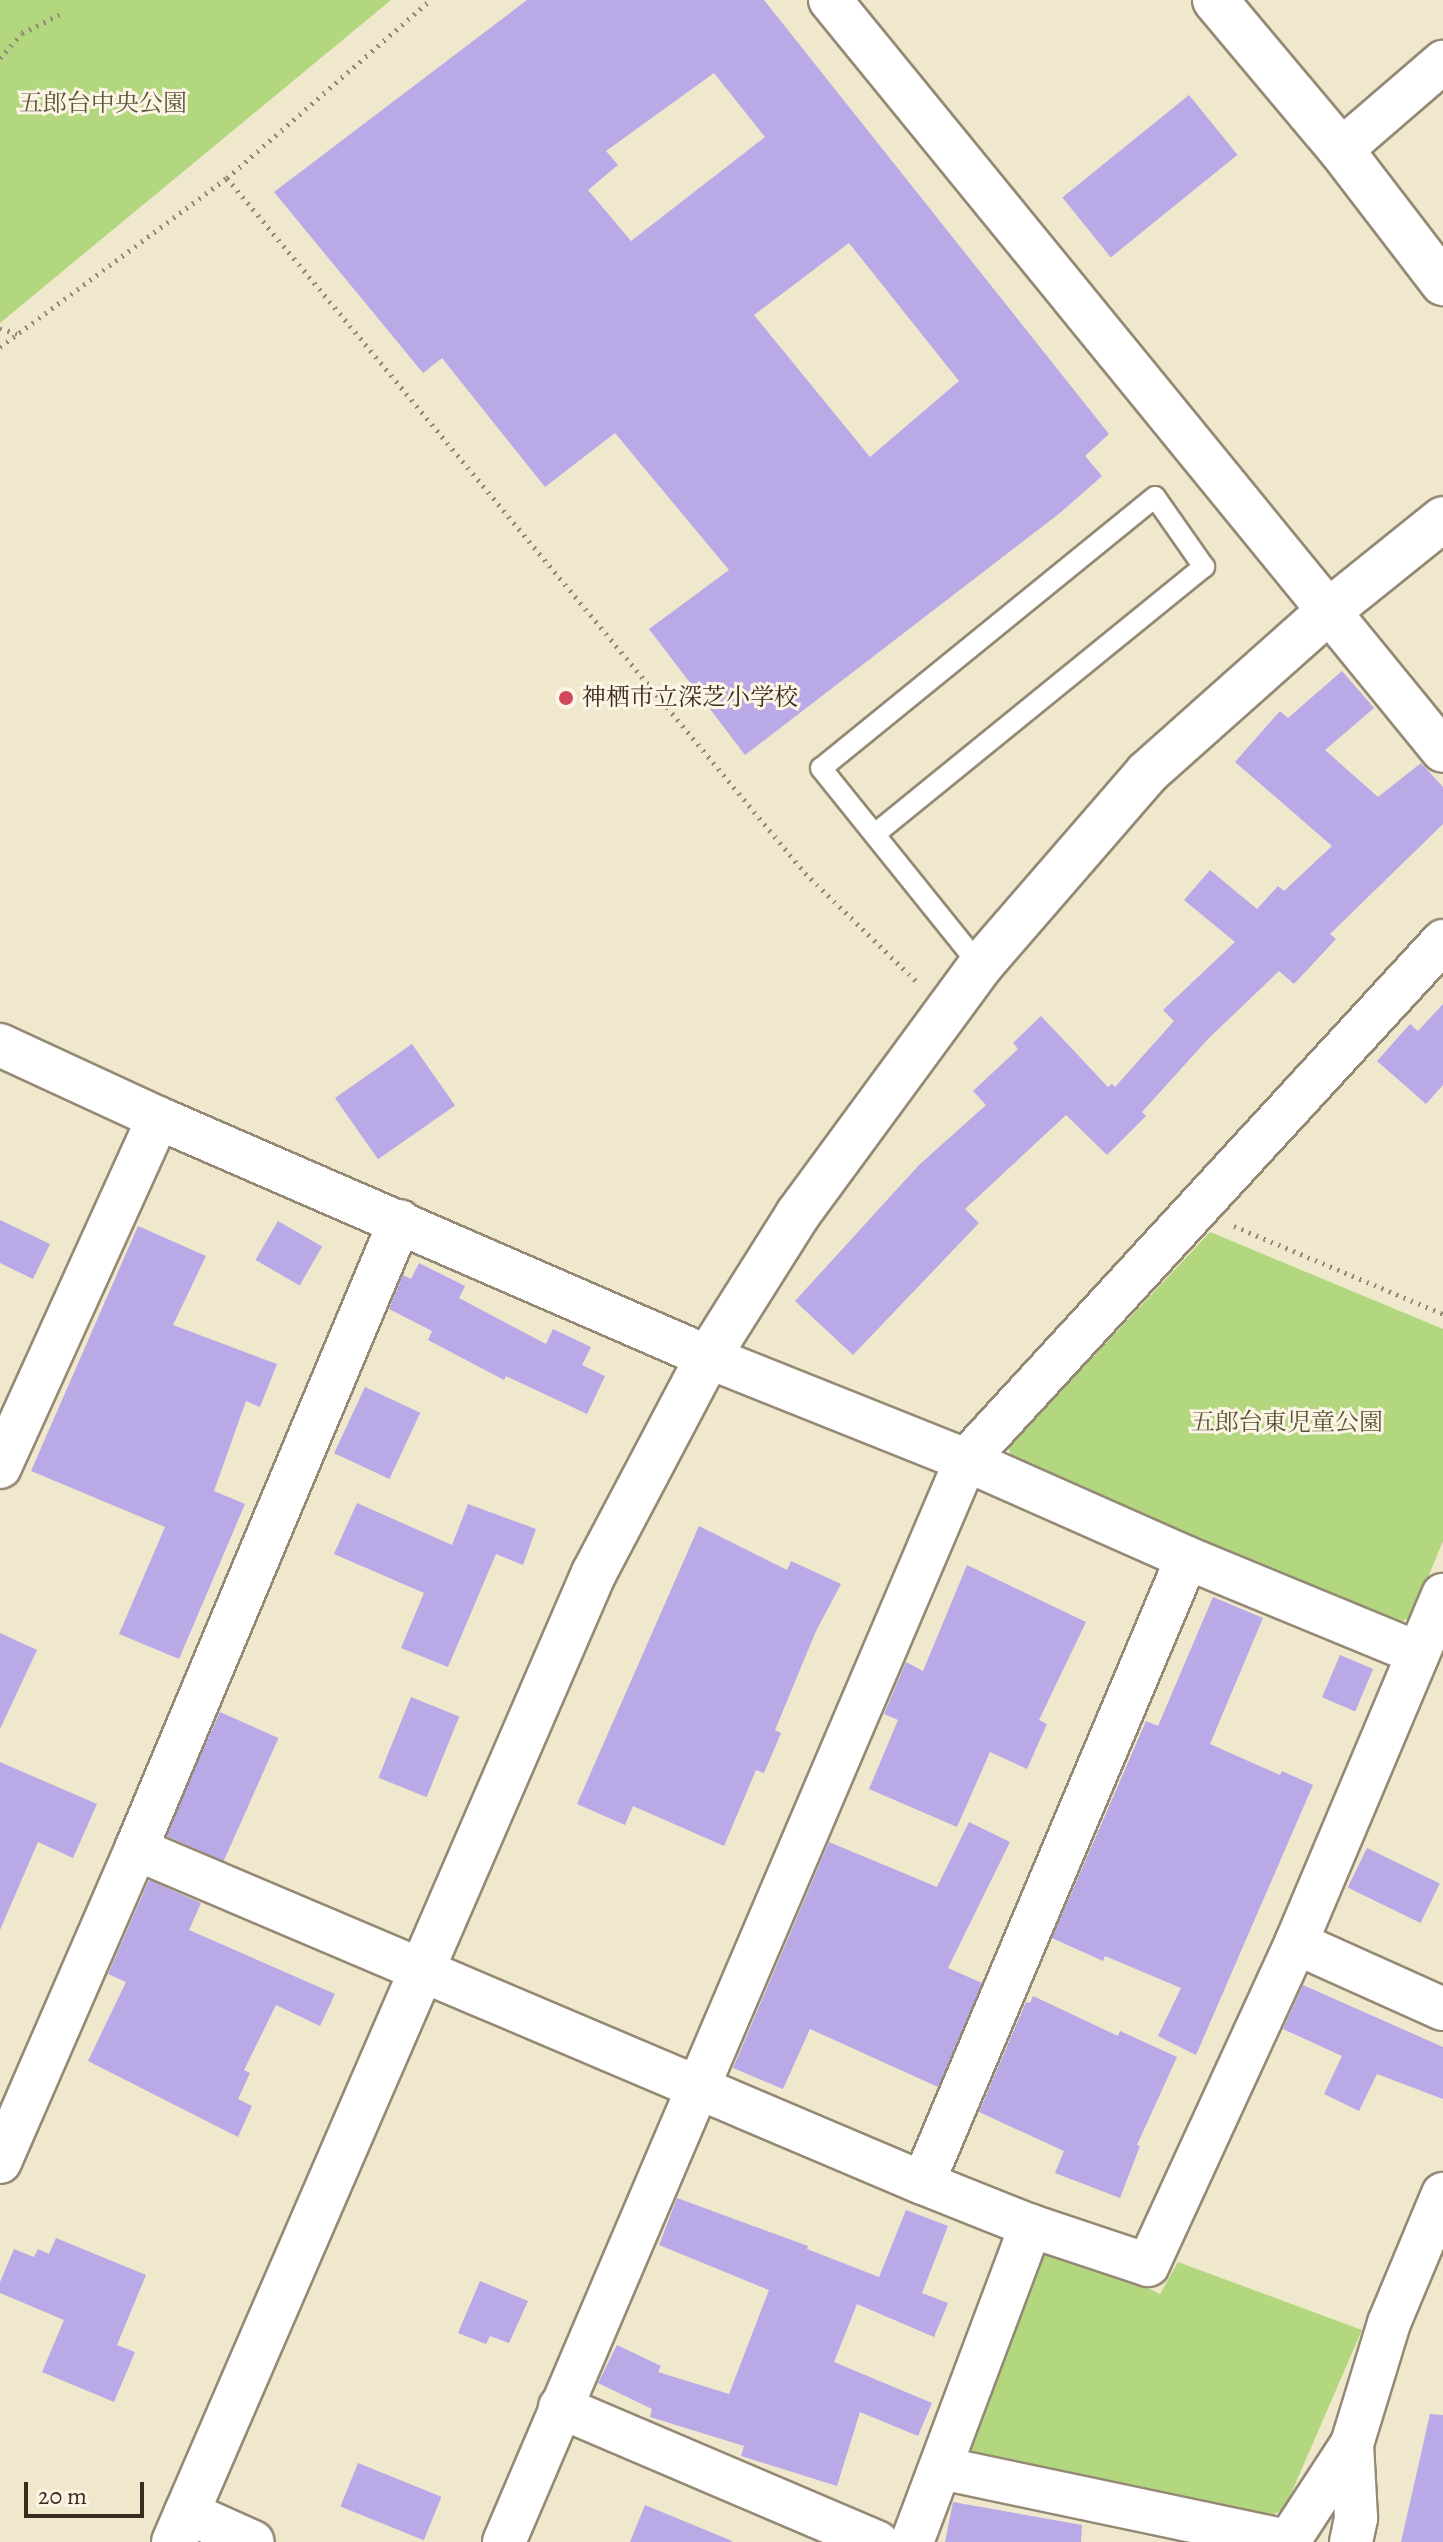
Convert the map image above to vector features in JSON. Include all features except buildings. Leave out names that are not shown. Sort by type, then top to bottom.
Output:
[{"type":"street","points":[[830,0],[1443,751]]},
{"type":"street","points":[[1215,0],[1341,150],[1443,283]]},
{"type":"street","points":[[1341,150],[1443,62]]},
{"type":"street","points":[[253,2542],[180,2527],[594,1573],[708,1357],[798,1214],[980,966],[1147,773],[1330,610],[1443,519]]},
{"type":"street","points":[[504,2542],[966,1460],[1443,941]]},
{"type":"street","points":[[0,1045],[158,1118],[708,1357],[966,1460],[1187,1558],[1418,1653]]},
{"type":"street","points":[[0,1467],[158,1118]]},
{"type":"street","points":[[0,2162],[136,1849],[400,1221]]},
{"type":"street","points":[[923,2183],[1187,1558]]},
{"type":"street","points":[[136,1849],[422,1973],[923,2183],[1031,2226],[1148,2265],[1296,1943],[1443,1595]]},
{"type":"street","points":[[1296,1943],[1443,2009]]},
{"type":"street","points":[[941,2468],[1288,2542],[1352,2444],[1389,2323],[1443,2194]]},
{"type":"street","points":[[912,2542],[1031,2226]]},
{"type":"street","points":[[560,2407],[877,2542]]},
{"type":"street","points":[[1351,2542],[1356,2518],[1352,2444]]},
{"type":"lane","points":[[875,834],[1204,567],[1155,497],[821,768],[980,966]]},
{"type":"path","points":[[0,347],[227,178],[430,0]]},
{"type":"path","points":[[0,58],[22,33],[65,12]]},
{"type":"path","points":[[227,178],[805,873],[947,1012]]},
{"type":"path","points":[[0,328],[18,334]]},
{"type":"path","points":[[1195,1210],[1443,1314]]},
{"type":"green space","name":"五郎台中央公園","points":[[0,0],[391,0],[0,323]]},
{"type":"green space","name":"五郎台東児童公園","points":[[1210,1232],[1443,1329],[1443,1541],[1412,1616],[1392,1627],[1017,1468],[1008,1448]]},
{"type":"green space","points":[[1059,2246],[1160,2294],[1178,2262],[1362,2330],[1284,2510],[1271,2515],[976,2460],[970,2445],[1040,2256]]},
{"type":"place","name":"神栖市立深芝小学校","points":[[566,698]]}]
